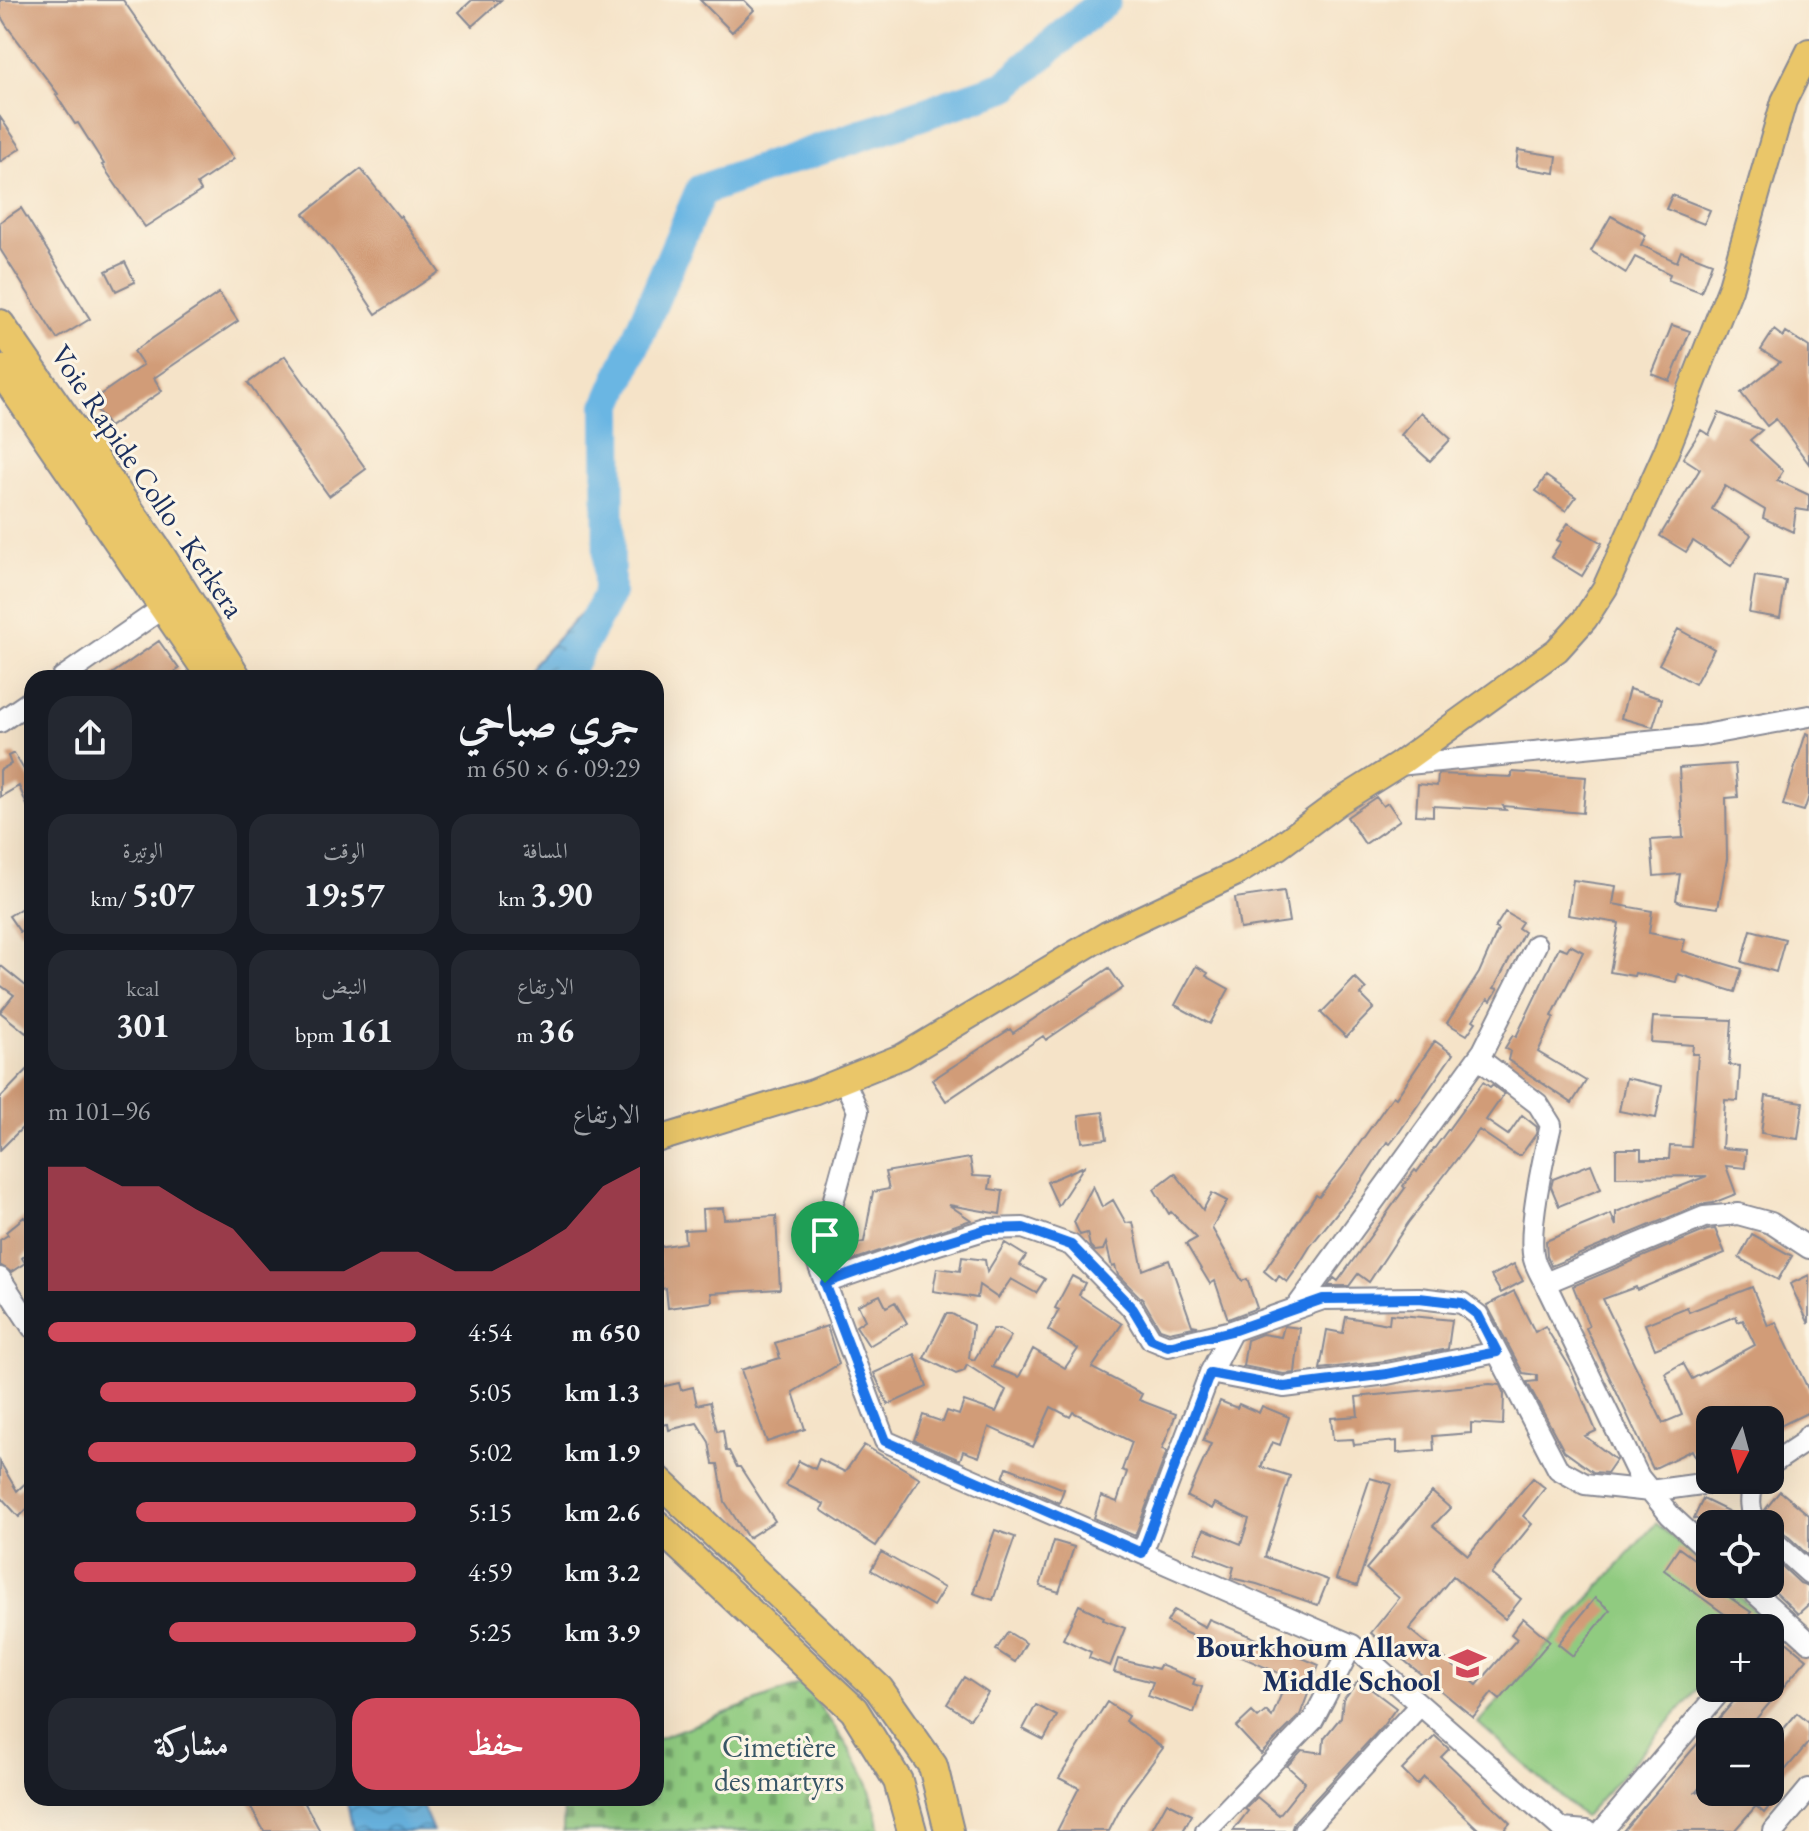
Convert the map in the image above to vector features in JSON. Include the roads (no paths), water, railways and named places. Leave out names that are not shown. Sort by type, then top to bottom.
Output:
[{"type":"highway","name":"Voie Rapide Collo - Kerkera","points":[[0,324],[174,600],[208,670]]},
{"type":"highway","name":"Voie Rapide Collo - Kerkera","points":[[0,369],[131,557],[174,600],[231,670]]},
{"type":"highway","points":[[664,1486],[879,1689],[933,1766],[949,1831]]},
{"type":"highway","points":[[664,1532],[854,1710],[898,1781],[912,1831]]},
{"type":"main road","points":[[664,1138],[813,1092],[903,1056],[1107,934],[1237,873],[1398,765],[1557,650],[1585,619],[1619,563],[1666,452],[1730,289],[1784,101],[1809,51]]},
{"type":"street","points":[[73,670],[174,600]]},
{"type":"street","points":[[0,722],[24,706]]},
{"type":"street","points":[[1398,765],[1699,736],[1809,716]]},
{"type":"street","points":[[1296,1308],[1478,1058],[1536,945]]},
{"type":"street","points":[[1478,1058],[1538,1104],[1551,1125],[1542,1163],[1533,1237],[1534,1258],[1639,1477],[1670,1515],[1696,1539]]},
{"type":"street","points":[[844,1080],[858,1111],[817,1261],[885,1441],[1352,1645],[1562,1829],[1587,1831]]},
{"type":"street","points":[[1545,1283],[1704,1217],[1738,1214],[1771,1223],[1809,1248]]},
{"type":"street","points":[[825,1283],[987,1229],[1023,1228],[1071,1245],[1133,1309],[1151,1339],[1168,1346],[1232,1331],[1323,1299],[1419,1298],[1462,1303],[1478,1315],[1558,1469],[1585,1484],[1650,1491],[1696,1485]]},
{"type":"street","points":[[0,1278],[24,1315]]},
{"type":"street","points":[[1142,1553],[1210,1373],[1232,1331]]},
{"type":"street","points":[[1210,1373],[1284,1387],[1387,1374],[1497,1352]]},
{"type":"street","points":[[1784,1456],[1809,1435]]},
{"type":"street","points":[[1784,1551],[1809,1573]]},
{"type":"street","points":[[1784,1630],[1809,1642]]},
{"type":"street","points":[[1206,1831],[1313,1720],[1352,1645]]},
{"type":"street","points":[[1602,1831],[1711,1702]]},
{"type":"street","points":[[1304,1831],[1420,1705]]},
{"type":"street","points":[[1774,1831],[1809,1789]]},
{"type":"water","points":[[590,604],[600,635],[582,670],[531,670],[536,661]]},
{"type":"water","points":[[348,1806],[422,1806],[433,1831],[353,1831]]},
{"type":"waterway","points":[[568,670],[609,594],[608,406],[701,190],[1005,86],[1105,0]]},
{"type":"place","name":"Bourkhoum Allawa Middle School","points":[[1467,1663]]},
{"type":"park label","name":"Cimetière des martyrs","points":[[779,1763]]}]
